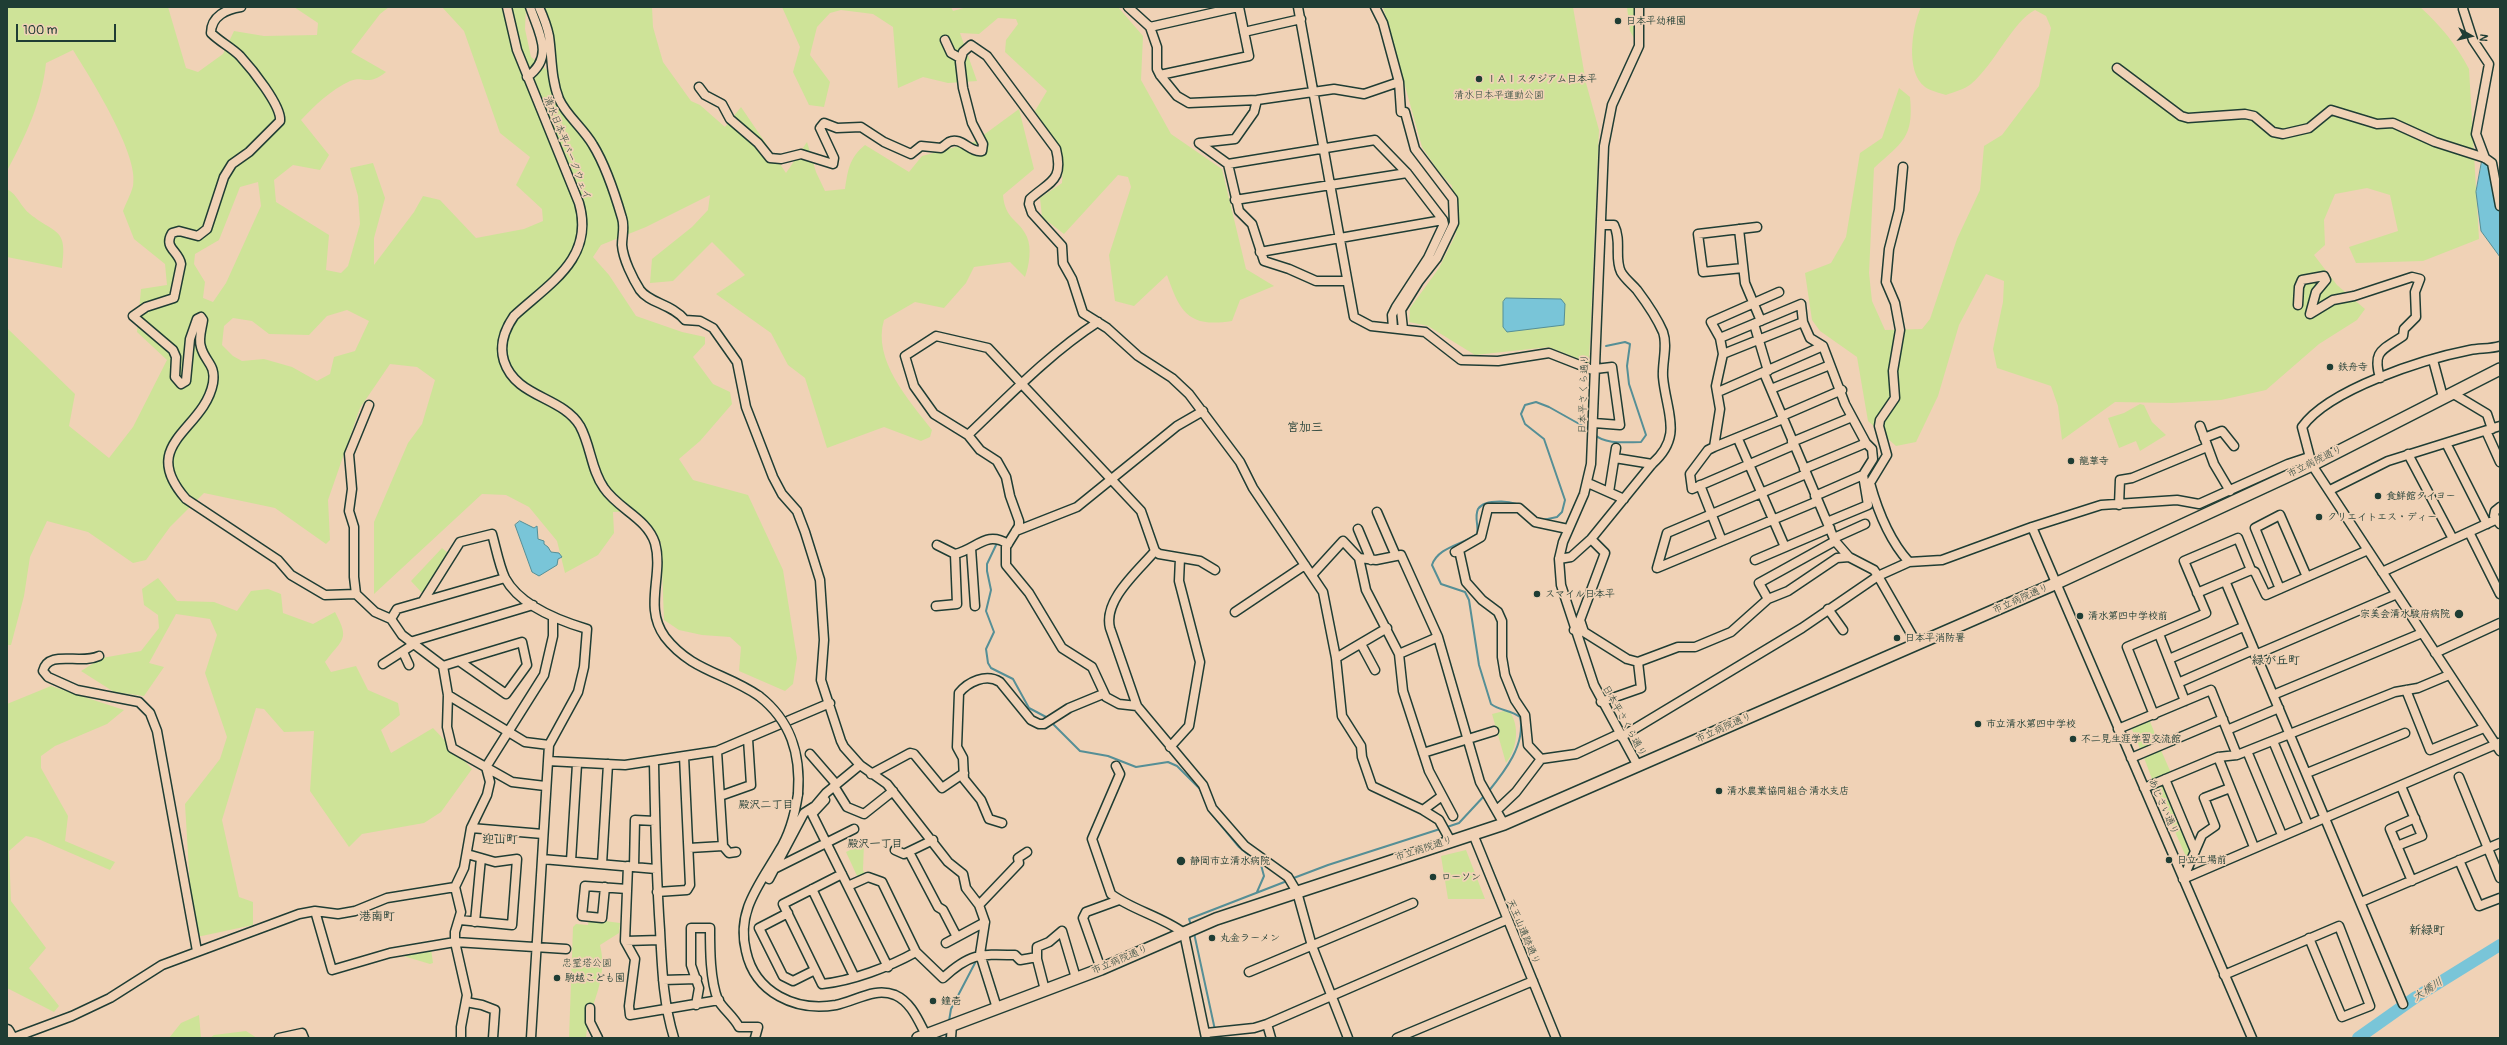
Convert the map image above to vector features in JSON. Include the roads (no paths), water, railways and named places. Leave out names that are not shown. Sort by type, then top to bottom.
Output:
[{"type":"highway","points":[[7,1032],[12,1038]]},
{"type":"main road","name":"市立病院通り","points":[[922,1036],[1101,969],[1216,919],[1450,840],[1504,824],[2057,583],[2448,395],[2500,368]]},
{"type":"street","points":[[241,7],[222,12],[213,23],[211,33],[240,56],[273,100],[280,114],[280,121],[249,152],[232,164],[224,177],[207,229],[198,236],[178,231],[172,233],[168,239],[169,245],[180,258],[181,264],[174,298],[146,307],[133,316],[173,350],[176,357],[175,377],[181,384],[186,381],[188,375],[190,339],[197,319],[201,318],[203,320],[201,348],[212,365],[213,382],[208,398],[176,441],[170,454],[168,470],[175,486],[186,499],[278,560],[291,575],[318,591],[330,596],[356,594]]},
{"type":"street","name":"清水日本平パークウェイ","points":[[507,7],[515,45],[579,203],[583,221],[583,237],[576,255],[570,264],[514,316],[506,331],[502,351],[509,373],[520,385],[564,411],[576,421],[584,436],[599,481],[613,500],[642,523],[654,542],[656,558],[653,601],[655,614],[664,635],[675,649],[690,662],[734,681],[759,696],[772,707],[788,730],[798,763],[798,794],[790,829],[780,850],[752,895],[745,913],[744,942],[752,969],[760,982],[782,999],[798,1004],[826,1006],[877,993],[894,995],[907,1002],[922,1036]]},
{"type":"street","points":[[527,77],[540,65],[544,52],[530,7]]},
{"type":"street","points":[[540,7],[548,34],[553,77],[559,97],[565,111],[577,122],[594,146],[604,169],[622,219],[622,246],[626,260],[640,290],[646,296],[678,312],[685,320],[700,321],[713,328],[737,362],[746,407],[773,477],[782,494],[797,511],[820,580],[824,640],[822,680],[844,748],[860,765],[887,784],[933,840],[948,862],[963,874],[966,888],[979,905],[985,922],[980,954],[997,1008]]},
{"type":"street","points":[[1128,7],[1150,27],[1157,47],[1157,69],[1160,75],[1177,96],[1189,103],[1257,100],[1334,89],[1364,94],[1400,82]]},
{"type":"street","points":[[1150,27],[1239,7],[1249,56],[1160,75]]},
{"type":"street","points":[[1298,7],[1315,91],[1323,147],[1354,317],[1371,326],[1425,332],[1461,360],[1498,361],[1549,353],[1595,370],[1612,367],[1620,424],[1594,423]]},
{"type":"street","points":[[1375,7],[1383,23],[1400,82],[1401,112],[1405,112],[1415,149],[1453,199],[1454,223],[1437,258],[1418,281],[1399,309],[1392,315],[1393,328]]},
{"type":"street","name":"日本平さくら通り","points":[[1638,766],[1601,702],[1563,597],[1559,573],[1560,559],[1568,529],[1588,483],[1594,423],[1606,132],[1612,105],[1639,46],[1639,7]]},
{"type":"street","points":[[2463,9],[2473,40],[2489,64],[2476,134],[2485,158]]},
{"type":"street","points":[[1244,32],[1301,19]]},
{"type":"street","points":[[945,40],[951,53],[960,58]]},
{"type":"street","points":[[700,87],[705,95],[722,104],[730,119],[758,142],[770,158],[780,159],[802,154],[833,164],[834,158],[820,128],[824,124],[837,128],[861,127],[884,142],[911,154],[921,146],[941,148],[949,142],[955,142],[977,152],[982,151],[983,144],[972,123],[963,88],[960,58],[963,52],[971,45],[987,56],[1056,149],[1058,159],[1057,175],[1054,181],[1030,199],[1029,204],[1032,213],[1062,246],[1063,263],[1072,279],[1081,308],[1084,313],[1098,322],[1138,356],[1178,384],[1203,411],[1240,462],[1253,488],[1323,592],[1336,658],[1342,716],[1361,746],[1362,758],[1372,786],[1424,810],[1439,820],[1450,840]]},
{"type":"street","points":[[2117,68],[2181,116],[2188,118],[2245,114],[2260,119],[2273,132],[2283,134],[2309,128],[2331,110],[2377,124],[2393,123],[2435,142],[2485,158],[2492,163],[2500,206]]},
{"type":"street","points":[[1257,100],[1254,112],[1235,139],[1199,143],[1228,164],[1235,200],[1239,211],[1252,224],[1264,261],[1288,268],[1316,281],[1347,281]]},
{"type":"street","points":[[1228,164],[1323,147],[1376,140],[1407,173],[1443,220],[1444,224],[1428,258],[1399,309],[1403,329]]},
{"type":"street","points":[[1903,166],[1899,210],[1889,249],[1886,282],[1895,303],[1900,330],[1893,371],[1895,398],[1880,420],[1879,426],[1887,455],[1870,483],[1876,507],[1896,547],[1909,562]]},
{"type":"street","points":[[1235,200],[1407,173]]},
{"type":"street","points":[[1260,252],[1443,220]]},
{"type":"street","points":[[1560,559],[1571,557],[1591,539],[1652,464],[1662,454],[1672,432],[1664,377],[1665,346],[1663,332],[1637,291],[1621,271],[1618,254],[1619,235],[1614,225],[1601,225]]},
{"type":"street","points":[[1743,268],[1703,272],[1698,234],[1757,227]]},
{"type":"street","points":[[1739,229],[1745,283],[1754,303],[1758,322],[1758,339],[1766,372],[1771,389],[1793,444],[1835,539],[1849,556],[1874,570],[1917,644]]},
{"type":"street","points":[[2298,305],[2299,287],[2302,280],[2324,276],[2326,280],[2316,292],[2310,314],[2332,300],[2354,296],[2412,277],[2420,279],[2415,292],[2416,317],[2404,329],[2403,336],[2381,350],[2376,365],[2380,378]]},
{"type":"street","points":[[1714,447],[1720,409],[1716,386],[1722,354],[1720,338],[1711,322],[1779,292]]},
{"type":"street","points":[[1720,338],[1801,304],[1804,322],[1810,338],[1823,346],[1842,390],[1845,404],[1866,443],[1872,449],[1873,459],[1863,475],[1773,520],[1657,568],[1666,533],[1761,493],[1866,443]]},
{"type":"street","points":[[968,436],[1022,384],[1082,333],[1098,322]]},
{"type":"street","points":[[1722,354],[1804,322]]},
{"type":"street","points":[[1137,706],[1119,704],[1110,701],[1103,694],[1092,667],[1062,648],[1029,593],[1006,565],[1004,552],[1016,531],[1019,521],[1003,470],[998,461],[980,450],[968,436],[942,420],[928,407],[914,386],[904,356],[936,336],[988,348],[1141,511],[1155,551],[1159,554],[1200,561],[1215,570]]},
{"type":"street","points":[[1718,392],[1823,346]]},
{"type":"street","points":[[2183,879],[2254,847],[2499,746],[2484,728],[2310,461],[2302,427],[2310,416],[2366,382],[2433,360],[2470,350],[2500,346]]},
{"type":"street","points":[[2433,360],[2448,395],[2487,414],[2493,429],[2500,462]]},
{"type":"street","points":[[1771,389],[1830,365]]},
{"type":"street","points":[[1842,390],[1738,439],[1708,450],[1690,474],[1692,489],[1749,465],[1852,417]]},
{"type":"street","points":[[369,405],[349,454],[352,488],[349,511],[354,528],[354,577],[356,594],[375,612],[391,619],[402,635],[443,666],[448,695],[447,727],[452,748],[512,782],[546,786]]},
{"type":"street","points":[[1016,531],[1077,507],[1176,426],[1203,411]]},
{"type":"street","points":[[2200,426],[2207,447],[2230,491]]},
{"type":"street","points":[[2330,490],[2388,461],[2493,429]]},
{"type":"street","points":[[2204,438],[2222,431],[2234,446]]},
{"type":"street","points":[[1738,439],[1785,547]]},
{"type":"street","points":[[2446,443],[2487,524]]},
{"type":"street","points":[[2119,505],[2120,480],[2132,478],[2207,447]]},
{"type":"street","points":[[1609,492],[1616,448]]},
{"type":"street","points":[[2408,454],[2453,539]]},
{"type":"street","points":[[1615,458],[1652,464]]},
{"type":"street","points":[[1497,810],[1516,792],[1541,759],[1576,754],[1620,735],[1743,665],[1802,628],[1878,576],[1909,562],[1942,560],[2032,526],[2084,509],[2177,500],[2199,504],[2288,464],[2310,461]]},
{"type":"street","points":[[1755,560],[1785,547],[1868,505],[1863,475]]},
{"type":"street","points":[[1588,483],[1624,499]]},
{"type":"street","points":[[1700,485],[1722,541]]},
{"type":"street","points":[[2382,572],[2487,524],[2498,522],[2495,511],[2500,507]]},
{"type":"street","points":[[1541,759],[1528,745],[1525,715],[1515,700],[1505,675],[1502,657],[1502,621],[1498,612],[1482,600],[1466,582],[1457,551],[1481,537],[1488,508],[1519,508],[1535,522],[1568,529]]},
{"type":"street","points":[[1377,512],[1396,556]]},
{"type":"street","points":[[2280,589],[2255,528],[2280,515],[2307,577]]},
{"type":"street","points":[[1768,598],[1759,583],[1835,539],[1865,524]]},
{"type":"street","name":"あじさい通り","points":[[2032,526],[2252,1038]]},
{"type":"street","points":[[1358,529],[1372,560]]},
{"type":"street","points":[[2469,532],[2500,594]]},
{"type":"street","points":[[423,601],[460,542],[492,534],[506,578],[516,592],[553,618],[587,629],[584,667],[578,692],[549,745],[530,1038]]},
{"type":"street","points":[[937,545],[955,554],[972,548],[989,538],[1000,539],[1008,544]]},
{"type":"street","points":[[2154,715],[2127,647],[2206,612],[2184,561],[2238,538],[2251,570],[2255,572],[2266,595],[2368,550]]},
{"type":"street","points":[[1584,632],[1580,620],[1605,552],[1591,539]]},
{"type":"street","points":[[1312,575],[1344,541],[1359,558],[1366,590],[1387,628],[1399,654],[1403,691],[1423,753],[1442,796],[1453,816]]},
{"type":"street","points":[[972,548],[975,606]]},
{"type":"street","points":[[1155,551],[1112,602],[1109,612],[1110,628],[1137,706],[1203,785],[1212,808],[1246,846],[1288,877],[1297,892],[1312,946],[1330,996],[1348,1038]]},
{"type":"street","points":[[936,606],[957,604],[955,554]]},
{"type":"street","points":[[1359,558],[1372,560],[1401,555],[1438,637],[1480,782],[1504,824]]},
{"type":"street","points":[[1574,630],[1584,632],[1627,659],[1638,662],[1678,647],[1695,647],[1731,632],[1768,598],[1788,591],[1837,558],[1849,556]]},
{"type":"street","points":[[1170,747],[1176,743],[1189,726],[1200,662],[1179,581],[1180,558]]},
{"type":"street","points":[[1235,612],[1305,565]]},
{"type":"street","points":[[2197,593],[2226,583],[2251,570]]},
{"type":"street","points":[[391,619],[397,610],[423,601],[506,578]]},
{"type":"street","points":[[2226,583],[2254,652],[2326,817],[2403,1004]]},
{"type":"street","points":[[2178,684],[2397,594]]},
{"type":"street","points":[[383,664],[403,652],[412,643],[533,605]]},
{"type":"street","points":[[1828,609],[1843,630]]},
{"type":"street","points":[[461,1038],[461,1027],[466,1002],[466,986],[455,942],[455,932],[460,920],[461,912],[455,887],[464,868],[471,828],[487,795],[490,782],[486,767],[544,674],[553,636],[553,618]]},
{"type":"street","points":[[2435,653],[2500,623]]},
{"type":"street","points":[[2169,659],[2243,626]]},
{"type":"street","points":[[1336,658],[1387,628]]},
{"type":"street","points":[[2273,695],[2422,633]]},
{"type":"street","points":[[2159,634],[2185,701]]},
{"type":"street","points":[[1399,654],[1438,637]]},
{"type":"street","points":[[443,666],[459,661],[522,642],[527,665],[506,694],[459,661]]},
{"type":"street","points":[[1361,644],[1375,670]]},
{"type":"street","points":[[403,652],[410,665]]},
{"type":"street","points":[[99,656],[84,661],[59,658],[50,660],[44,665],[42,671],[48,677],[77,690],[139,702],[150,712],[157,731],[196,951]]},
{"type":"street","points":[[1601,702],[1641,688],[1638,662]]},
{"type":"street","points":[[2144,788],[2218,757],[2237,755],[2406,690],[2418,688],[2449,675]]},
{"type":"street","points":[[1002,823],[989,819],[981,800],[964,779],[963,758],[957,747],[957,701],[959,693],[972,682],[988,678],[1000,682],[1031,720],[1039,724],[1044,724],[1069,708],[1103,694]]},
{"type":"street","points":[[2118,729],[2211,690],[2237,755]]},
{"type":"street","points":[[2406,690],[2430,750],[2484,728]]},
{"type":"street","points":[[448,695],[525,742],[549,745]]},
{"type":"street","points":[[548,761],[577,764],[625,765],[654,762],[717,751],[830,703]]},
{"type":"street","points":[[2227,730],[2279,708]]},
{"type":"street","points":[[2131,758],[2223,719]]},
{"type":"street","points":[[1423,753],[1494,731]]},
{"type":"street","points":[[2307,773],[2405,733]]},
{"type":"street","points":[[720,796],[751,784],[748,738]]},
{"type":"street","points":[[2273,741],[2308,825]]},
{"type":"street","points":[[717,751],[723,846],[729,852],[736,852]]},
{"type":"street","points":[[2247,751],[2282,836]]},
{"type":"street","points":[[871,774],[910,753],[914,754],[942,788],[964,773]]},
{"type":"street","points":[[810,754],[835,785],[847,807],[864,814],[893,791]]},
{"type":"street","points":[[657,892],[687,890],[690,885],[684,756]]},
{"type":"street","points":[[2218,757],[2254,847]]},
{"type":"street","points":[[654,762],[657,892],[665,1010],[674,1038]]},
{"type":"street","points":[[571,861],[577,764]]},
{"type":"street","points":[[602,864],[608,764]]},
{"type":"street","points":[[769,879],[804,812],[816,806],[835,785],[860,765]]},
{"type":"street","points":[[1116,766],[1120,774],[1092,839],[1112,894],[1119,900],[1156,915],[1184,933],[1206,1036],[1254,1028],[1267,1024],[1506,920]]},
{"type":"street","points":[[2459,777],[2500,878]]},
{"type":"street","points":[[2165,779],[2195,850]]},
{"type":"street","points":[[2397,846],[2422,836],[2401,786]]},
{"type":"street","points":[[2183,879],[2202,834],[2215,826],[2204,798],[2230,788]]},
{"type":"street","points":[[1424,810],[1442,796]]},
{"type":"street","points":[[822,798],[825,800],[812,814],[888,967]]},
{"type":"street","points":[[2412,880],[2390,829],[2414,818]]},
{"type":"street","points":[[655,821],[635,820],[631,866],[627,889],[625,941],[635,959],[629,1006],[630,1015],[719,1000]]},
{"type":"street","points":[[471,828],[543,834]]},
{"type":"street","points":[[776,868],[854,829]]},
{"type":"street","name":"天王山遺跡通り","points":[[1473,834],[1506,920],[1556,1038]]},
{"type":"street","points":[[896,850],[904,854],[933,840]]},
{"type":"street","points":[[2361,902],[2500,843]]},
{"type":"street","points":[[689,848],[723,846]]},
{"type":"street","points":[[909,852],[938,907],[943,910],[957,937]]},
{"type":"street","points":[[979,905],[1019,863],[1018,858],[1027,852]]},
{"type":"street","points":[[460,920],[512,925],[517,859],[495,862],[467,854]]},
{"type":"street","points":[[475,922],[481,858]]},
{"type":"street","points":[[542,858],[656,869]]},
{"type":"street","points":[[2459,860],[2479,906],[2500,898]]},
{"type":"street","points":[[842,874],[783,904],[822,984],[834,983],[888,967],[916,952]]},
{"type":"street","points":[[848,886],[868,877],[882,882],[916,952],[943,978],[966,960],[980,954],[1015,955],[1020,960],[1037,957]]},
{"type":"street","points":[[605,887],[602,918],[587,918],[582,916],[585,886],[605,887],[627,889]]},
{"type":"street","points":[[12,1038],[78,1013],[134,984],[162,965],[196,951],[299,914],[315,911],[338,914],[355,911],[387,898],[455,887]]},
{"type":"street","points":[[812,889],[854,976]]},
{"type":"street","points":[[1101,969],[1083,918],[1086,912],[1119,900]]},
{"type":"street","points":[[1249,972],[1413,903]]},
{"type":"street","points":[[315,911],[332,970],[390,953],[455,942],[566,949]]},
{"type":"street","points":[[788,913],[759,928],[783,976],[793,981],[815,970]]},
{"type":"street","points":[[946,943],[985,922]]},
{"type":"street","points":[[2224,975],[2309,938],[2339,926],[2370,1006],[2342,1017],[2309,938]]},
{"type":"street","points":[[696,1005],[699,988],[692,965],[691,928],[710,928],[710,955],[719,1000],[734,1017],[739,1027],[758,1027],[755,1038]]},
{"type":"street","points":[[1045,990],[1037,957],[1037,947],[1049,942],[1062,931],[1076,978]]},
{"type":"street","points":[[625,941],[660,940]]},
{"type":"street","points":[[663,980],[697,979]]},
{"type":"street","points":[[1397,1038],[1532,981]]},
{"type":"street","points":[[466,1002],[482,1005],[495,1010],[493,1038]]},
{"type":"street","points":[[590,1008],[590,1022],[598,1038]]},
{"type":"street","points":[[1267,1024],[1272,1038]]},
{"type":"street","points":[[950,1038],[952,1025]]},
{"type":"street","points":[[279,1038],[302,1033],[304,1038]]},
{"type":"water","points":[[2482,161],[2491,164],[2500,211],[2500,257],[2481,231],[2476,192]]},
{"type":"water","points":[[1506,298],[1561,299],[1565,304],[1564,325],[1507,332],[1503,327],[1503,302]]},
{"type":"water","points":[[520,521],[534,528],[537,526],[538,539],[544,541],[544,544],[551,552],[559,553],[562,557],[558,559],[557,565],[539,576],[532,572],[515,525]]},
{"type":"waterway","points":[[1594,434],[1604,440],[1622,442],[1641,442],[1646,435],[1629,384],[1627,366],[1630,344],[1625,342],[1606,346]]},
{"type":"waterway","points":[[1543,520],[1557,517],[1562,512],[1565,500],[1544,439],[1525,424],[1521,414],[1525,405],[1536,402],[1549,407],[1590,430]]},
{"type":"waterway","points":[[1488,792],[1513,757],[1520,737],[1520,717],[1491,704],[1479,665],[1469,600],[1465,592],[1441,584],[1432,565],[1439,554],[1477,534],[1477,512],[1482,505],[1494,502],[1509,502],[1525,509]]},
{"type":"waterway","points":[[997,543],[987,564],[991,590],[986,611],[994,632],[986,649],[988,663],[991,668],[1013,679],[1029,708],[1048,718]]},
{"type":"waterway","points":[[1051,722],[1080,751],[1108,756],[1136,767],[1168,762],[1177,766],[1200,789],[1210,812],[1239,847],[1261,865],[1264,876],[1257,892]]},
{"type":"waterway","points":[[1447,827],[1459,823],[1485,795]]},
{"type":"waterway","points":[[1291,879],[1328,865],[1440,829]]},
{"type":"waterway","points":[[1191,925],[1189,919],[1287,881]]},
{"type":"waterway","points":[[1194,933],[1215,1030]]},
{"type":"waterway","name":"大橋川","points":[[2358,1038],[2416,997],[2500,945]]},
{"type":"waterway","points":[[949,1021],[951,1009],[975,963]]},
{"type":"waterway","points":[[946,1038],[947,1032]]},
{"type":"place","name":"日本平幼稚園","points":[[1618,21]]},
{"type":"place","name":"ＩＡＩスタジアム日本平","points":[[1479,79]]},
{"type":"place","name":"鉄舟寺","points":[[2330,367]]},
{"type":"place","name":"龍華寺","points":[[2071,461]]},
{"type":"place","name":"食鮮館タイヨー","points":[[2378,496]]},
{"type":"place","name":"クリエイトエス・ディー","points":[[2319,517]]},
{"type":"place","name":"スマイル日本平","points":[[1537,594]]},
{"type":"place","name":"宗美会清水駿府病院","points":[[2459,614]]},
{"type":"place","name":"清水第四中学校前","points":[[2080,616]]},
{"type":"place","name":"日本平消防署","points":[[1897,638]]},
{"type":"place","name":"市立清水第四中学校","points":[[1978,724]]},
{"type":"place","name":"不二見生涯学習交流館","points":[[2073,739]]},
{"type":"place","name":"清水農業協同組合 清水支店","points":[[1719,791]]},
{"type":"place","name":"日立工場前","points":[[2169,860]]},
{"type":"place","name":"静岡市立清水病院","points":[[1181,861]]},
{"type":"place","name":"ローソン","points":[[1433,877]]},
{"type":"place","name":"丸金ラーメン","points":[[1212,938]]},
{"type":"place","name":"駒越こども園","points":[[557,978]]},
{"type":"place","name":"鐘壱","points":[[933,1001]]},
{"type":"district","name":"宮加三","points":[[1305,428]]},
{"type":"district","name":"緑が丘町","points":[[2276,661]]},
{"type":"district","name":"殿沢二丁目","points":[[766,805]]},
{"type":"district","name":"迎山町","points":[[500,840]]},
{"type":"district","name":"殿沢一丁目","points":[[875,844]]},
{"type":"district","name":"港南町","points":[[377,917]]},
{"type":"district","name":"新緑町","points":[[2427,931]]},
{"type":"park label","name":"清水日本平運動公園","points":[[1499,95]]},
{"type":"park label","name":"忠霊塔公園","points":[[587,963]]}]
